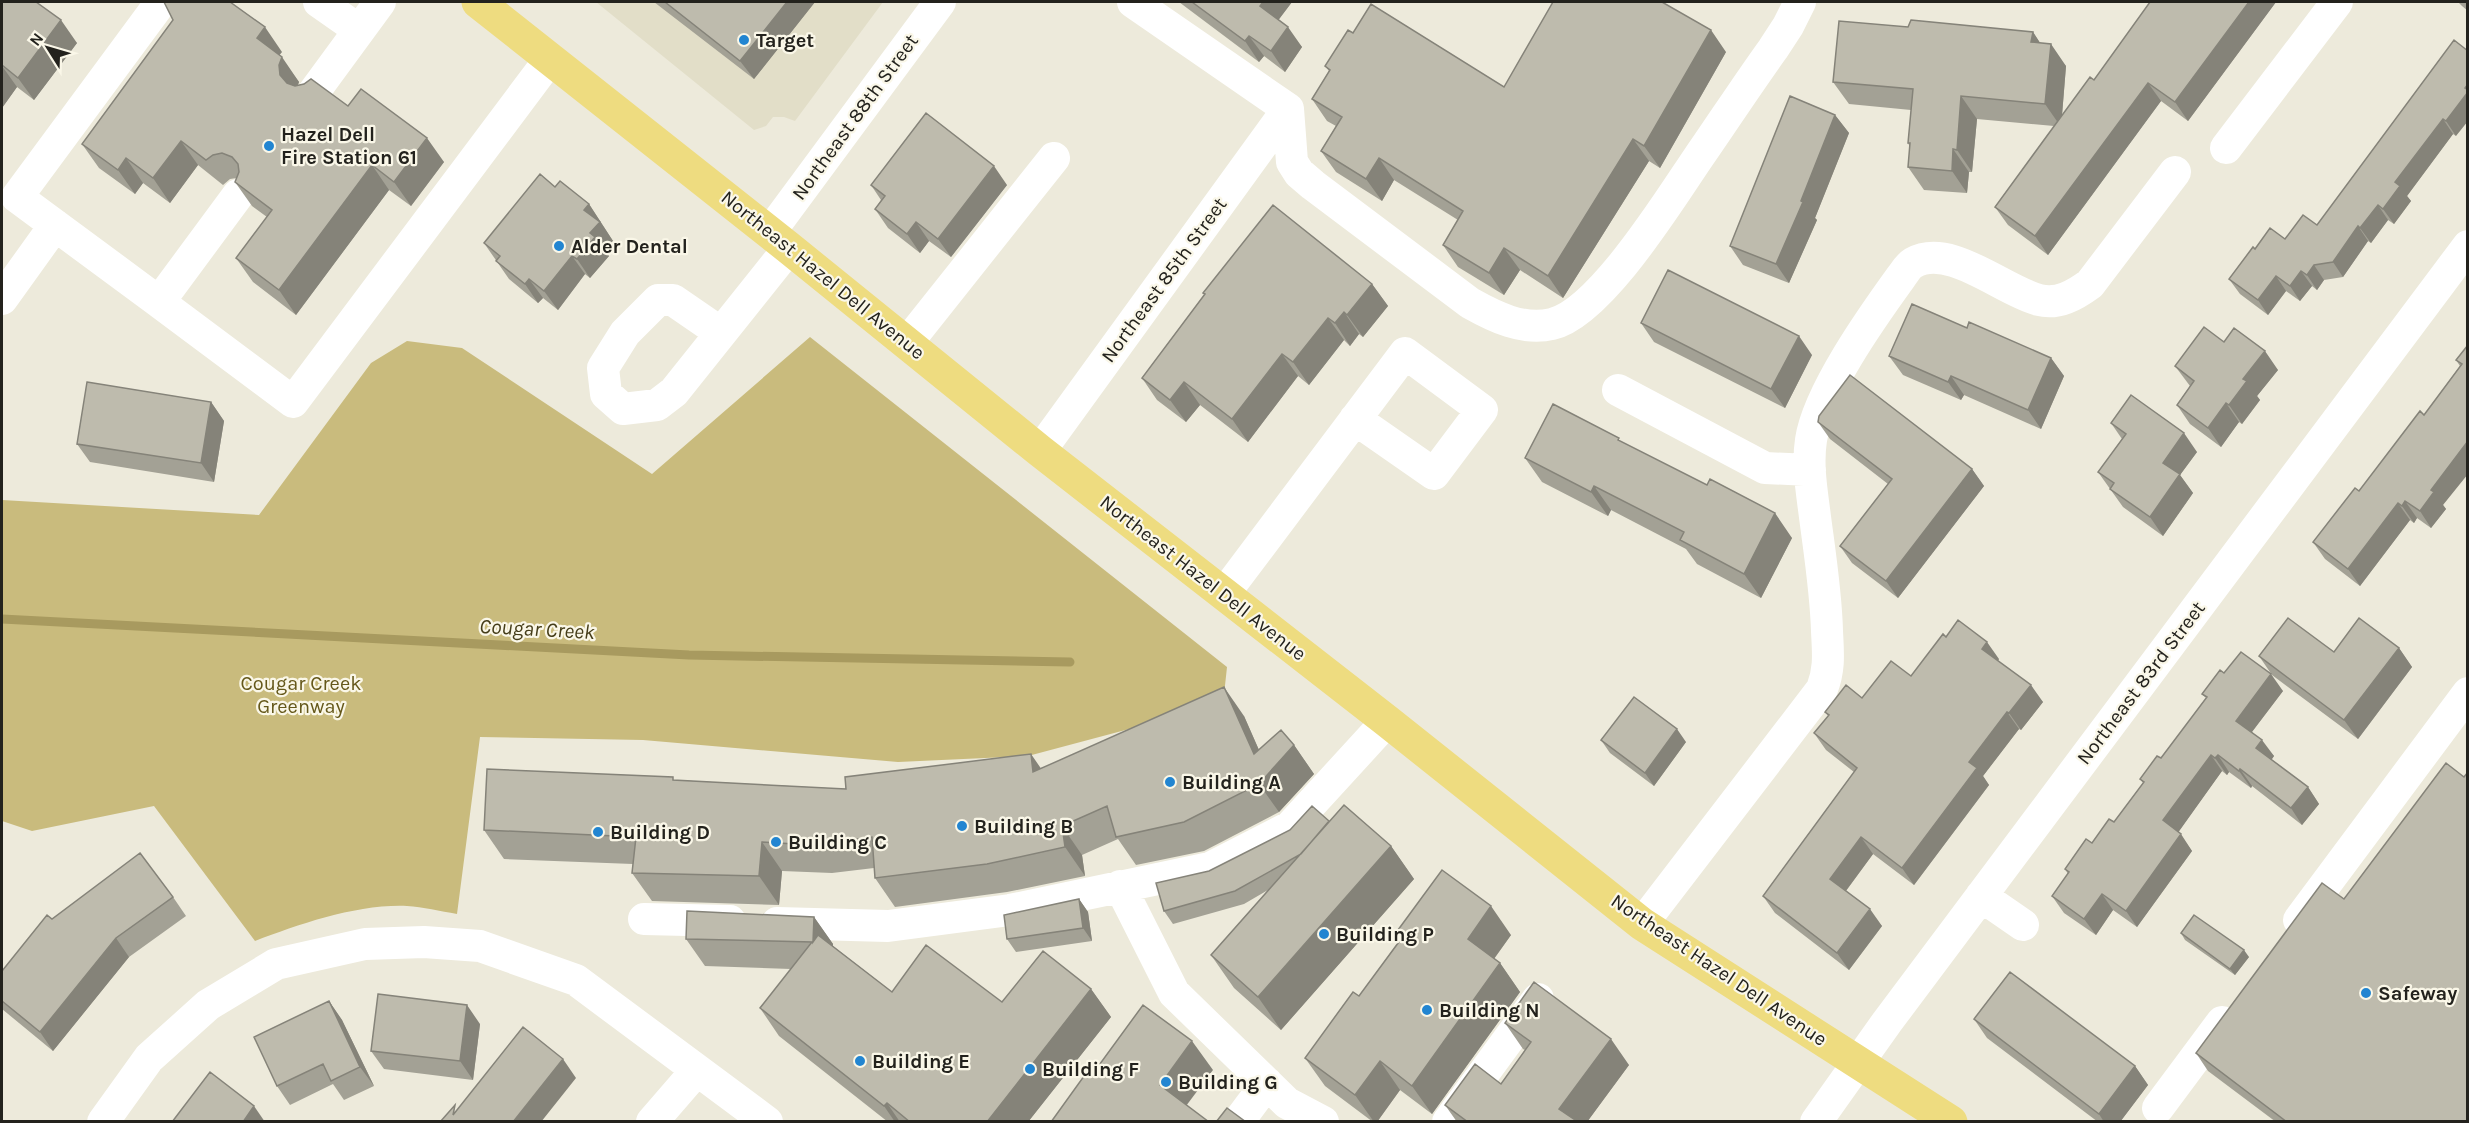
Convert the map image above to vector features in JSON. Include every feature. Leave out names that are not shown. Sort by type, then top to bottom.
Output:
[{"type":"main road","name":"Northeast Hazel Dell Avenue","points":[[478,2],[779,240],[1040,451],[1387,721],[1642,924],[1951,1122]]},
{"type":"street","points":[[161,2],[17,197],[293,402],[550,58]]},
{"type":"street","points":[[319,2],[359,30]]},
{"type":"street","points":[[314,92],[380,2]]},
{"type":"street","name":"Northeast 88th Street","points":[[721,333],[779,240],[940,2]]},
{"type":"street","points":[[1133,2],[1288,109],[1292,162],[1299,173],[1313,185],[1470,303],[1498,319],[1536,326],[1554,324],[1572,315],[1609,281],[1642,240],[1788,26],[1800,2]]},
{"type":"street","points":[[2226,148],[2337,2]]},
{"type":"street","name":"Northeast 85th Street","points":[[1040,451],[1288,109]]},
{"type":"street","points":[[907,343],[1054,158]]},
{"type":"street","points":[[1642,924],[1822,689],[1829,671],[1826,602],[1810,470],[1811,441],[1816,418],[1870,322],[1911,264],[1934,258],[1952,261],[2039,300],[2074,297],[2090,284],[2175,172]]},
{"type":"street","points":[[159,302],[238,195]]},
{"type":"street","points":[[2,298],[55,225]]},
{"type":"street","name":"Northeast 83rd Street","points":[[1816,1122],[1858,1062],[2468,246]]},
{"type":"street","points":[[1618,390],[1765,468],[1810,470]]},
{"type":"street","points":[[1224,594],[1356,419]]},
{"type":"street","points":[[2280,945],[2468,693]]},
{"type":"street","points":[[644,919],[888,926],[1010,910],[1210,868],[1290,827],[1387,721]]},
{"type":"street","points":[[1120,886],[1174,993],[1287,1103],[1323,1122]]},
{"type":"street","points":[[1982,896],[2023,925]]},
{"type":"street","points":[[103,1122],[149,1058],[208,1005],[276,964],[365,944],[424,942],[480,946],[576,980],[767,1122]]},
{"type":"street","points":[[1448,1122],[1542,992]]},
{"type":"street","points":[[2162,1117],[2237,1003]]},
{"type":"street","points":[[651,1122],[697,1070]]},
{"type":"street","points":[[1238,1122],[1267,1083]]},
{"type":"shaded area","points":[[596,2],[883,2],[795,121],[784,117],[773,117],[766,126],[754,130]]},
{"type":"green space","name":"Cougar Creek Greenway","points":[[810,337],[1227,667],[1223,704],[1028,756],[898,762],[643,740],[480,737],[457,914],[407,906],[368,908],[329,916],[255,941],[154,806],[32,831],[2,821],[2,500],[259,515],[371,363],[407,341],[462,348],[652,474]]},
{"type":"building","points":[[2,2],[36,2],[61,20],[18,78],[2,65]]},
{"type":"building","name":"Hazel Dell Fire Station 61","points":[[164,2],[230,2],[265,27],[257,38],[282,57],[279,65],[280,75],[287,83],[295,86],[311,79],[348,106],[361,89],[427,138],[394,182],[372,165],[279,290],[236,258],[272,210],[235,182],[239,172],[238,164],[232,157],[222,153],[206,160],[181,141],[153,178],[126,158],[118,170],[82,144],[173,20]]},
{"type":"building","points":[[665,2],[787,2],[740,61]]},
{"type":"building","points":[[1192,2],[1263,2],[1260,6],[1288,27],[1271,51],[1249,36],[1245,41]]},
{"type":"building","points":[[1553,2],[1662,2],[1711,30],[1644,146],[1633,139],[1548,276],[1504,248],[1489,273],[1443,245],[1463,211],[1379,158],[1366,179],[1321,151],[1342,117],[1312,99],[1330,70],[1325,66],[1348,30],[1353,33],[1371,4],[1504,87]]},
{"type":"building","points":[[2150,2],[2249,2],[2175,102],[2148,83],[2035,236],[1995,207],[2090,77],[2094,80]]},
{"type":"building","points":[[1911,20],[2033,32],[2031,42],[2051,44],[2045,104],[1961,96],[1957,150],[1953,149],[1952,171],[1908,167],[1913,89],[1833,82],[1839,21],[1908,27]]},
{"type":"building","points":[[2454,40],[2468,51],[2468,84],[2465,88],[2468,92],[2446,121],[2443,119],[2395,182],[2400,186],[2383,209],[2378,205],[2360,228],[2358,226],[2333,262],[2314,265],[2307,275],[2301,271],[2290,286],[2276,276],[2258,300],[2229,279],[2270,228],[2285,239],[2303,215],[2317,225]]},
{"type":"building","points":[[1790,96],[1835,115],[1801,201],[1803,202],[1776,264],[1730,246]]},
{"type":"building","points":[[926,113],[994,166],[938,239],[916,222],[907,234],[875,209],[885,196],[871,185]]},
{"type":"building","name":"Alder Dental","points":[[540,174],[555,187],[560,181],[589,204],[584,210],[600,222],[590,233],[595,237],[577,259],[572,256],[544,291],[529,279],[525,284],[496,261],[500,256],[484,243]]},
{"type":"building","points":[[1273,205],[1372,284],[1347,315],[1344,312],[1335,323],[1328,318],[1293,362],[1282,354],[1232,419],[1184,382],[1170,400],[1142,378],[1205,294],[1203,293]]},
{"type":"building","points":[[1668,270],[1799,336],[1771,389],[1641,323]]},
{"type":"building","points":[[1912,304],[1967,328],[1969,322],[2051,358],[2028,410],[1951,376],[1948,382],[1889,356]]},
{"type":"building","points":[[2204,327],[2224,342],[2234,328],[2265,351],[2243,379],[2247,381],[2229,405],[2226,403],[2208,428],[2177,405],[2194,381],[2175,366]]},
{"type":"building","points":[[2468,345],[2468,441],[2431,490],[2434,492],[2420,511],[2405,501],[2402,506],[2398,503],[2348,569],[2313,542],[2355,488],[2359,491],[2420,411],[2424,415],[2462,364],[2456,360]]},
{"type":"building","points":[[1850,375],[1972,469],[1886,581],[1840,546],[1892,479],[1818,422],[1819,416]]},
{"type":"building","points":[[87,382],[211,402],[201,463],[77,444]]},
{"type":"building","points":[[2131,395],[2184,433],[2163,463],[2180,474],[2150,517],[2110,489],[2114,483],[2098,472],[2126,434],[2111,423]]},
{"type":"building","points":[[1553,404],[1707,485],[1710,479],[1775,513],[1744,574],[1680,540],[1684,532],[1594,486],[1591,492],[1525,458]]},
{"type":"building","points":[[2288,618],[2334,652],[2359,618],[2399,648],[2344,720],[2259,656]]},
{"type":"building","points":[[1958,620],[1987,642],[1982,649],[2031,685],[1969,762],[1977,768],[1902,868],[1861,837],[1830,879],[1870,909],[1837,953],[1763,896],[1857,768],[1814,733],[1829,715],[1825,712],[1846,685],[1862,698],[1891,661],[1911,676],[1943,634],[1946,637]]},
{"type":"building","points":[[2241,652],[2271,674],[2236,721],[2262,740],[2256,748],[2308,787],[2291,808],[2240,769],[2239,771],[2218,755],[2215,758],[2211,755],[2163,820],[2181,834],[2126,911],[2102,894],[2084,919],[2052,896],[2069,872],[2065,869],[2086,839],[2092,843],[2109,819],[2114,822],[2144,782],[2140,779],[2157,756],[2161,758],[2207,697],[2202,694],[2220,670],[2224,673]]},
{"type":"building","points":[[1224,687],[1254,754],[1281,730],[1294,745],[1259,784],[1184,822],[1116,837],[1107,806],[1062,826],[1065,847],[987,864],[875,878],[872,837],[812,845],[762,842],[759,876],[632,873],[636,837],[484,830],[487,769],[673,777],[673,780],[846,789],[845,777],[1031,754],[1033,772]]},
{"type":"building","points":[[1634,697],[1677,729],[1645,773],[1601,740]]},
{"type":"building","name":"Safeway","points":[[2446,763],[2464,777],[2468,772],[2468,1122],[2287,1122],[2196,1053],[2322,883],[2344,899]]},
{"type":"building","points":[[1344,805],[1391,846],[1258,997],[1211,955]]},
{"type":"building","points":[[1312,806],[1329,821],[1301,854],[1235,891],[1164,911],[1156,883],[1209,871],[1290,830]]},
{"type":"building","points":[[140,853],[173,897],[116,938],[40,1032],[2,1001],[2,971],[47,915],[52,919]]},
{"type":"building","points":[[1442,870],[1491,906],[1468,939],[1500,963],[1412,1086],[1380,1061],[1355,1095],[1305,1058],[1353,992],[1359,996],[1404,935],[1398,930]]},
{"type":"building","points":[[1079,899],[1083,928],[1007,939],[1004,915]]},
{"type":"building","points":[[687,911],[814,917],[813,942],[818,935],[892,992],[926,945],[1002,1002],[1043,951],[1091,989],[987,1122],[910,1122],[887,1103],[884,1106],[760,1008],[812,942],[686,939]]},
{"type":"building","points":[[2194,915],[2244,950],[2230,969],[2181,933]]},
{"type":"building","points":[[2010,972],[2135,1066],[2099,1114],[1974,1019]]},
{"type":"building","points":[[1534,982],[1611,1039],[1559,1109],[1578,1122],[1468,1122],[1445,1105],[1475,1064],[1501,1084],[1531,1042],[1505,1023]]},
{"type":"building","points":[[378,994],[467,1005],[460,1061],[371,1051]]},
{"type":"building","points":[[329,1001],[360,1067],[331,1081],[323,1064],[277,1086],[254,1037]]},
{"type":"building","points":[[1143,1005],[1192,1041],[1160,1085],[1209,1122],[1051,1122],[1092,1065],[1097,1068]]},
{"type":"building","points":[[523,1027],[563,1059],[513,1122],[440,1122],[455,1105],[453,1115]]},
{"type":"building","points":[[210,1072],[254,1106],[243,1122],[172,1122]]},
{"type":"building","points":[[1227,1108],[1246,1122],[1216,1122]]},
{"type":"waterway","name":"Cougar Creek","points":[[2,619],[689,655],[1070,662]]},
{"type":"place","name":"Target","points":[[744,40]]},
{"type":"place","name":"Hazel Dell Fire Station 61","points":[[269,146]]},
{"type":"place","name":"Alder Dental","points":[[559,246]]},
{"type":"place","name":"Building A","points":[[1170,782]]},
{"type":"place","name":"Building B","points":[[962,826]]},
{"type":"place","name":"Building D","points":[[598,832]]},
{"type":"place","name":"Building C","points":[[776,842]]},
{"type":"place","name":"Building P","points":[[1324,934]]},
{"type":"place","name":"Safeway","points":[[2366,993]]},
{"type":"place","name":"Building N","points":[[1427,1010]]},
{"type":"place","name":"Building E","points":[[860,1061]]},
{"type":"place","name":"Building F","points":[[1030,1069]]},
{"type":"place","name":"Building G","points":[[1166,1082]]}]
